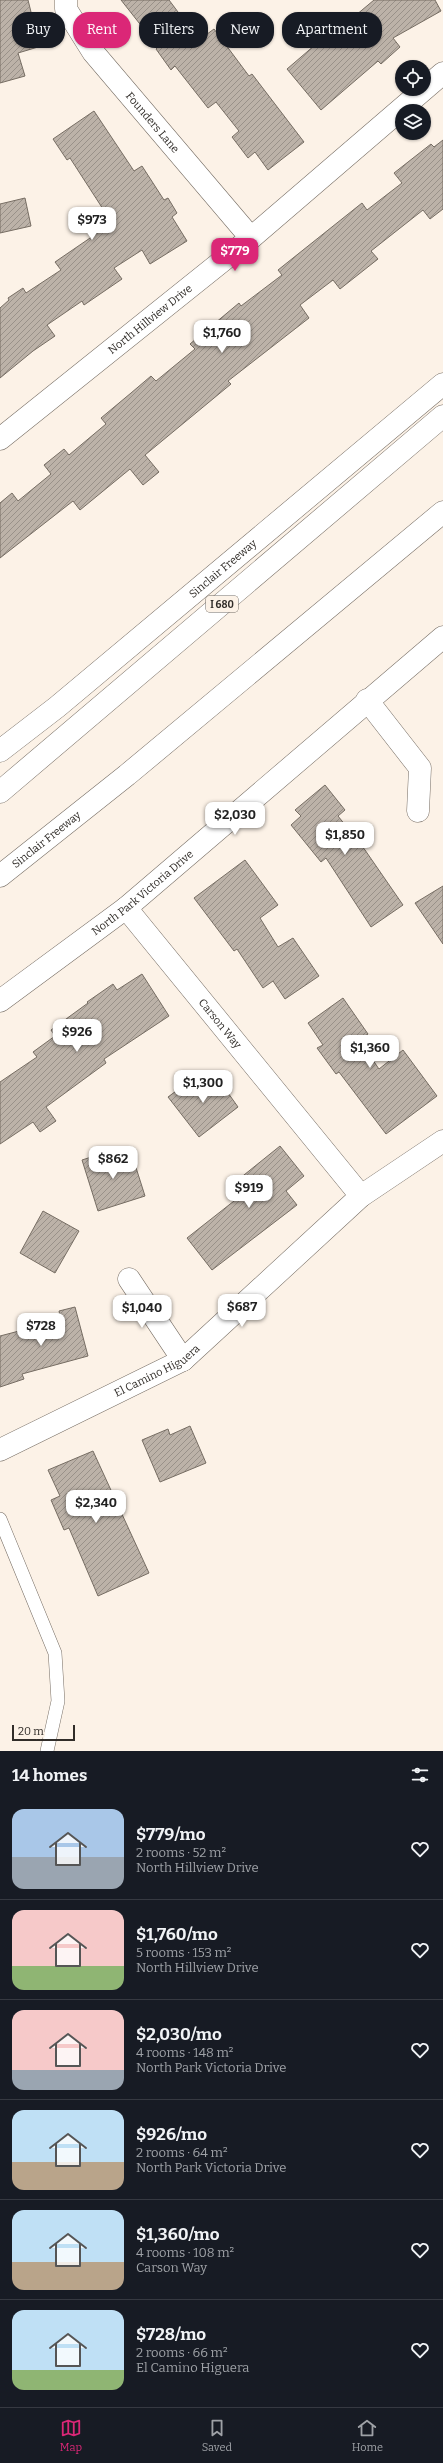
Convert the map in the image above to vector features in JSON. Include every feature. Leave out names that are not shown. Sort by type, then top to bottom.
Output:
[{"type":"main road","name":"Founders Lane","points":[[66,0],[66,9],[93,52],[251,238]]},
{"type":"main road","name":"North Hillview Drive","points":[[0,439],[251,238],[443,73]]},
{"type":"main road","name":"Sinclair Freeway","points":[[0,751],[57,707],[443,384]]},
{"type":"main road","name":"I 680","points":[[0,792],[443,416]]},
{"type":"main road","name":"Sinclair Freeway","points":[[0,876],[127,775],[443,512]]},
{"type":"main road","name":"North Park Victoria Drive","points":[[0,1001],[126,908],[367,700],[443,637]]},
{"type":"main road","points":[[367,700],[420,768],[418,811]]},
{"type":"main road","name":"Carson Way","points":[[126,908],[361,1196]]},
{"type":"main road","name":"El Camino Higuera","points":[[0,1450],[183,1360],[361,1196],[443,1141]]},
{"type":"main road","points":[[129,1279],[183,1360]]},
{"type":"lane","points":[[0,1519],[55,1653],[58,1701],[47,1751]]},
{"type":"building","points":[[0,0],[28,0],[31,12],[12,12],[12,48],[35,48],[18,53],[25,76],[0,83]]},
{"type":"building","points":[[121,0],[169,0],[178,12],[139,12],[139,23]]},
{"type":"building","points":[[374,0],[435,0],[441,11],[393,38],[400,47],[381,64],[378,61],[321,110],[287,69],[312,48],[382,48],[382,12],[360,12]]},
{"type":"building","points":[[214,29],[216,32],[216,48],[228,48],[249,76],[252,74],[304,142],[268,170],[255,152],[248,158],[232,137],[239,131],[216,102],[208,108],[175,66],[171,70],[156,49],[208,48],[208,33]]},
{"type":"building","points":[[94,111],[134,171],[142,166],[164,200],[168,198],[177,213],[172,217],[187,241],[150,264],[142,250],[114,268],[122,279],[84,305],[82,301],[47,325],[55,336],[33,351],[0,378],[0,308],[9,300],[8,298],[23,288],[26,293],[61,270],[55,262],[112,223],[70,158],[67,160],[53,139]]},
{"type":"building","points":[[443,140],[443,209],[430,219],[423,210],[371,251],[378,259],[340,289],[333,280],[300,305],[309,318],[228,381],[231,384],[145,455],[159,472],[143,485],[130,469],[80,510],[73,501],[0,558],[0,503],[12,493],[18,501],[51,474],[44,465],[64,449],[69,455],[106,424],[101,418],[151,376],[156,381],[195,349],[190,344],[239,303],[241,306],[282,275],[278,270],[362,203],[367,210],[402,183],[394,173],[431,144],[434,147]]},
{"type":"building","points":[[25,198],[31,226],[0,233],[0,204]]},
{"type":"building","points":[[325,785],[345,810],[338,816],[365,850],[403,905],[371,927],[326,858],[321,862],[291,825],[301,816],[295,810]]},
{"type":"building","points":[[245,860],[278,905],[260,918],[278,947],[293,938],[319,976],[285,999],[273,981],[263,988],[237,949],[234,951],[194,898]]},
{"type":"building","points":[[443,886],[443,944],[415,903]]},
{"type":"building","points":[[142,974],[169,1016],[104,1059],[106,1063],[46,1107],[56,1121],[40,1132],[33,1122],[0,1144],[0,1082],[37,1057],[33,1052],[55,1036],[51,1030],[88,1003],[87,1002],[113,984],[117,990]]},
{"type":"building","points":[[343,998],[368,1034],[359,1040],[379,1069],[403,1050],[437,1096],[386,1134],[339,1072],[336,1074],[317,1048],[323,1045],[308,1023]]},
{"type":"building","points":[[199,1074],[212,1090],[221,1083],[238,1107],[199,1137],[168,1097]]},
{"type":"building","points":[[280,1146],[304,1176],[286,1191],[297,1205],[212,1270],[187,1238],[248,1190],[239,1179]]},
{"type":"building","points":[[107,1152],[110,1162],[132,1155],[145,1196],[98,1211],[82,1160]]},
{"type":"building","points":[[43,1211],[79,1231],[55,1273],[20,1253]]},
{"type":"building","points":[[75,1307],[88,1356],[22,1374],[24,1379],[0,1387],[0,1336],[61,1320],[59,1311]]},
{"type":"building","points":[[190,1426],[206,1463],[160,1482],[142,1440],[168,1429],[170,1435]]},
{"type":"building","points":[[93,1451],[149,1573],[98,1596],[69,1528],[64,1530],[51,1500],[60,1496],[48,1470]]}]
